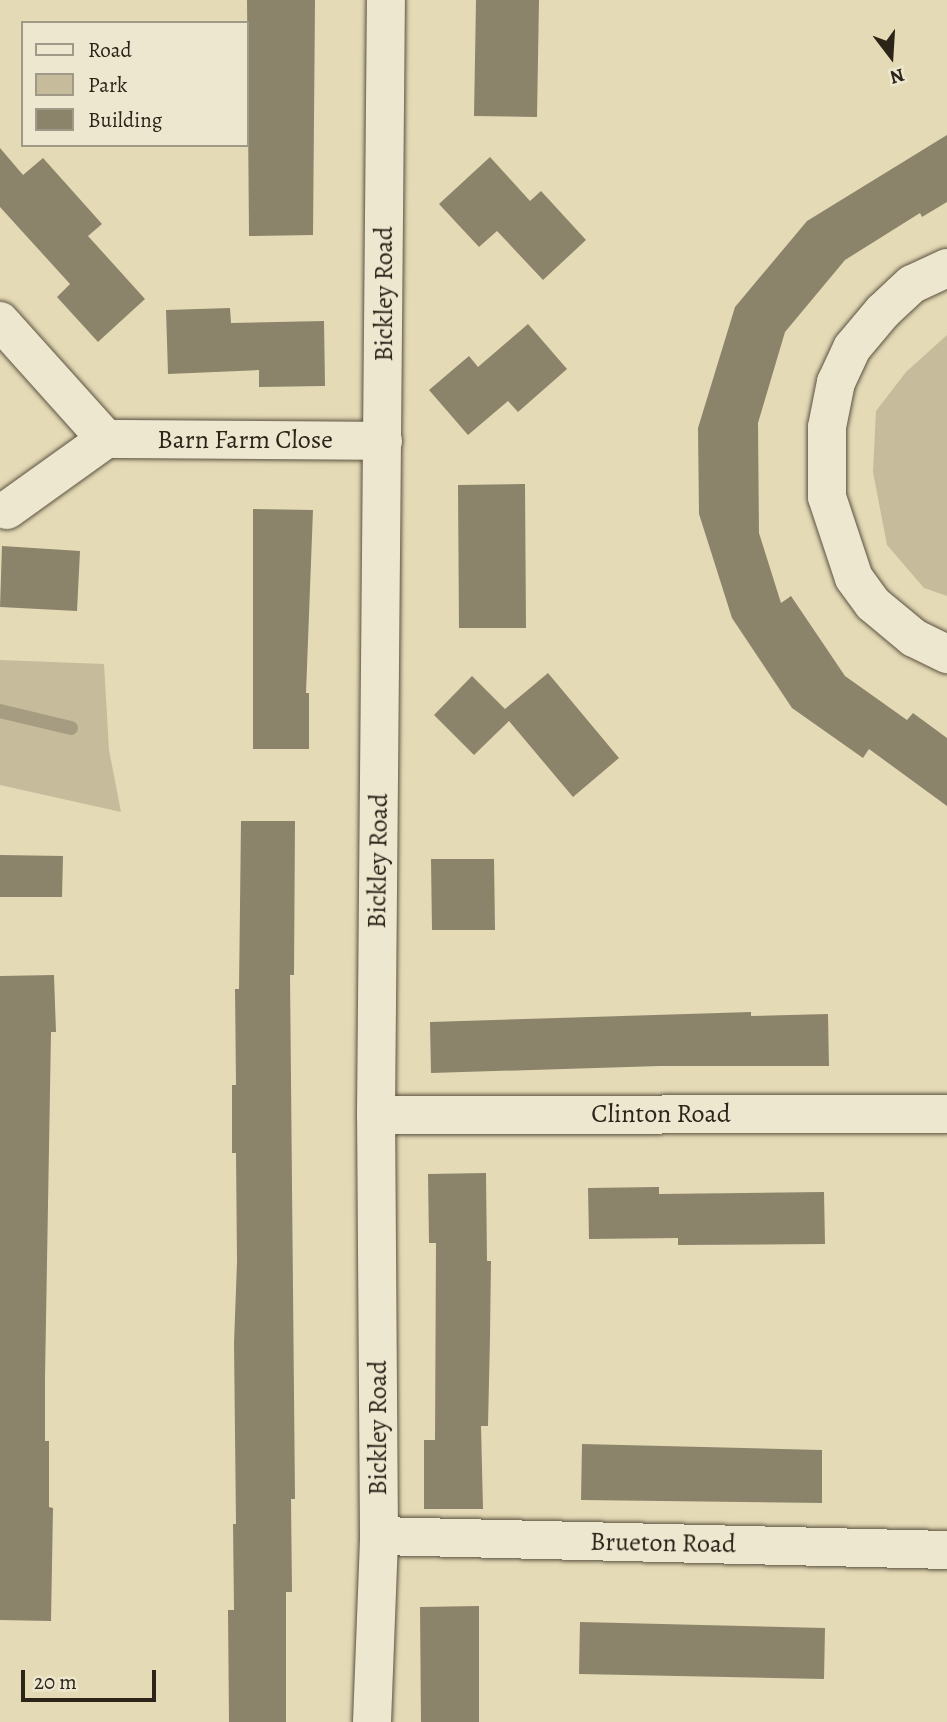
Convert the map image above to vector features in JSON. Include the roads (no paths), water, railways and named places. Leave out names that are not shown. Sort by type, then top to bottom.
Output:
[{"type":"street","name":"Bickley Road","points":[[372,1722],[379,1536],[376,1115],[386,0]]},
{"type":"street","points":[[947,268],[912,284],[883,311],[852,348],[836,382],[827,427],[827,497],[854,579],[866,596],[914,638],[947,654]]},
{"type":"street","points":[[0,321],[106,439],[6,510]]},
{"type":"street","name":"Barn Farm Close","points":[[106,439],[383,441]]},
{"type":"street","name":"Clinton Road","points":[[376,1115],[947,1114]]},
{"type":"street","name":"Brueton Road","points":[[379,1536],[947,1550]]},
{"type":"waterway","points":[[0,711],[71,728]]}]
